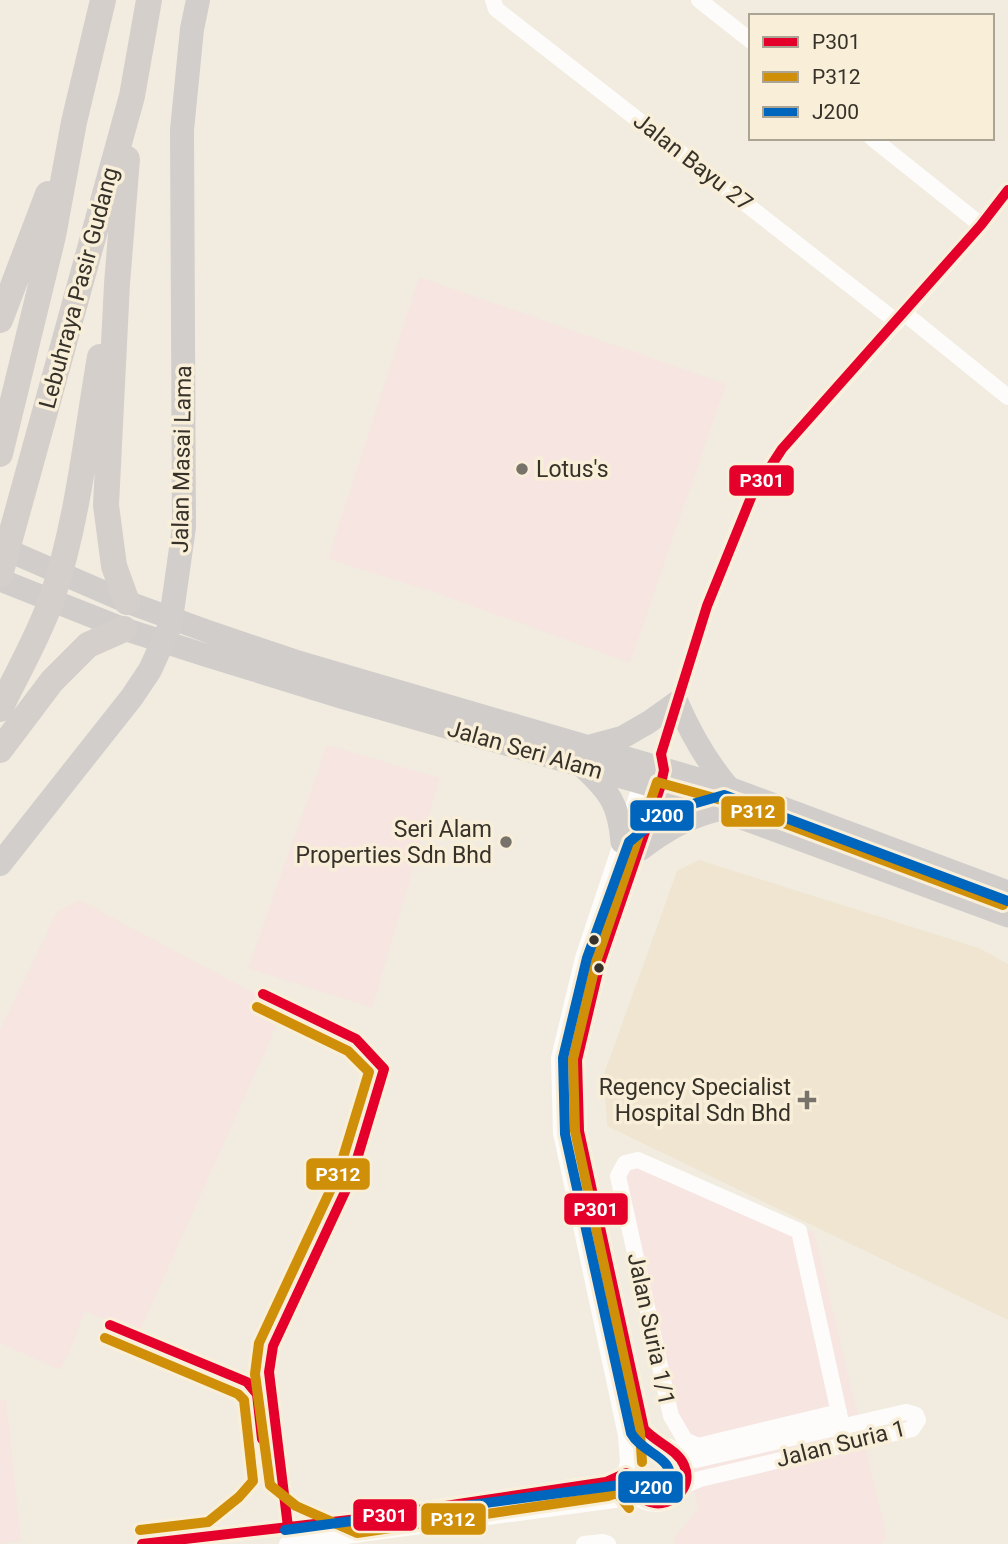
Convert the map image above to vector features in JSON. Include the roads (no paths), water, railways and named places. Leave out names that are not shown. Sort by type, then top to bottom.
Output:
[{"type":"highway","name":"Lebuhraya Pasir Gudang","points":[[0,454],[53,236],[74,122],[103,0]]},
{"type":"highway","name":"Lebuhraya Pasir Gudang","points":[[0,578],[132,96],[149,0]]},
{"type":"highway","points":[[132,96],[117,284],[107,505],[114,566],[132,604]]},
{"type":"highway","points":[[0,320],[74,122]]},
{"type":"highway","points":[[0,300],[29,246]]},
{"type":"highway","points":[[0,709],[45,599],[73,517],[102,341],[117,284]]},
{"type":"highway","points":[[0,750],[52,681],[88,645],[128,631]]},
{"type":"main road","name":"Jalan Masai Lama","points":[[0,863],[132,697],[150,670],[170,626],[184,527],[182,130],[192,29],[198,0]]},
{"type":"main road","name":"Jalan Seri Alam","points":[[0,547],[132,604],[583,756]]},
{"type":"main road","name":"Jalan Seri Alam","points":[[0,578],[45,599],[128,631],[205,656],[583,756],[655,772],[1008,892]]},
{"type":"main road","points":[[677,702],[725,798],[702,814],[631,845],[620,815],[583,756],[624,737],[677,702]]},
{"type":"main road","name":"Jalan Seri Alam","points":[[725,798],[1008,916]]},
{"type":"street","name":"Jalan Bayu 27","points":[[493,0],[496,9],[1008,397]]},
{"type":"street","points":[[699,0],[749,39]]},
{"type":"street","points":[[875,140],[981,225]]},
{"type":"street","points":[[279,1533],[289,1544],[622,1499],[640,1499],[650,1503],[675,1497],[682,1486],[686,1472],[678,1454],[644,1429],[579,1131],[577,1060],[600,963],[631,845],[706,606],[752,495],[782,449],[901,317],[1008,190]]},
{"type":"street","points":[[631,845],[583,958],[559,1058],[561,1133],[626,1435],[627,1483],[640,1499]]},
{"type":"street","name":"Jalan Suria 1/1","points":[[638,1160],[799,1231],[841,1419],[698,1446],[685,1440],[671,1416],[661,1372],[618,1176],[625,1163],[638,1160]]},
{"type":"street","points":[[623,1331],[641,1368],[648,1373],[661,1372]]},
{"type":"street","name":"Jalan Suria 1","points":[[678,1454],[696,1460],[841,1419],[906,1412],[916,1415],[918,1420],[912,1429],[700,1479],[682,1486]]},
{"type":"street","points":[[841,1419],[846,1445]]},
{"type":"street","points":[[142,1544],[279,1533],[606,1482],[627,1468],[633,1454],[641,1448],[661,1444]]},
{"type":"street","points":[[584,1544],[606,1543]]},
{"type":"place","name":"Lotus's","points":[[522,469]]},
{"type":"place","name":"Seri Alam Properties Sdn Bhd","points":[[506,842]]},
{"type":"place","name":"Regency Specialist Hospital Sdn Bhd","points":[[807,1100]]}]
